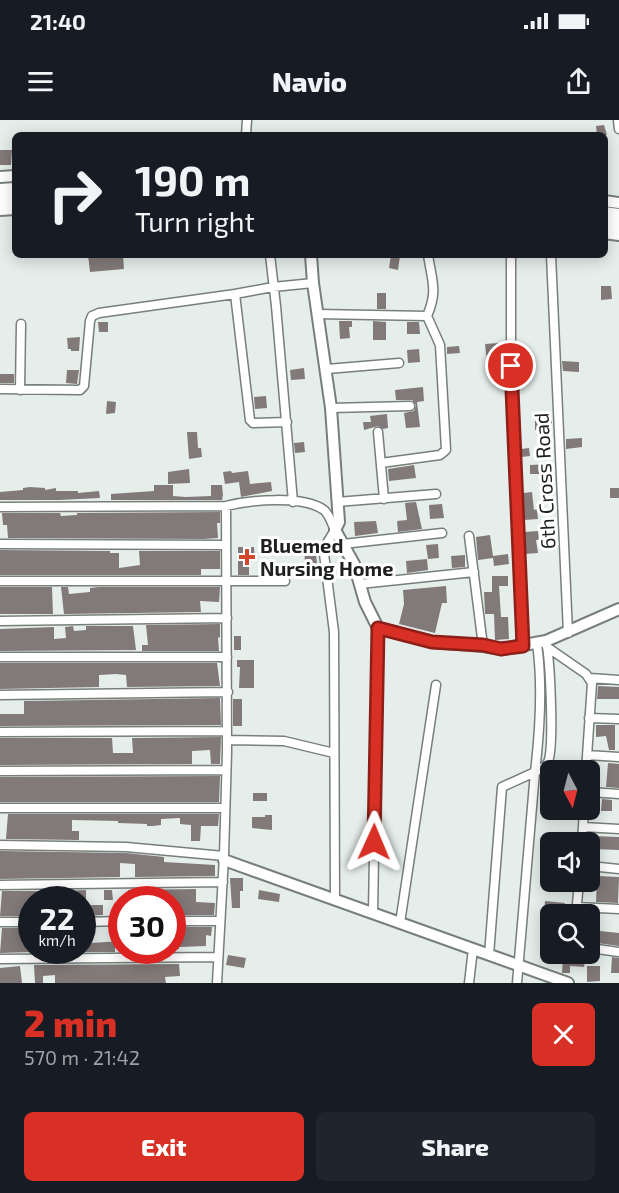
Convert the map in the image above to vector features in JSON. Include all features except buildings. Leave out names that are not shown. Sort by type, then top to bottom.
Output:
[{"type":"street","points":[[618,120],[619,129]]},
{"type":"street","points":[[270,258],[293,501]]},
{"type":"street","points":[[311,258],[317,314],[327,369],[339,522],[327,543],[324,554],[334,632],[335,900]]},
{"type":"street","points":[[381,463],[440,455],[446,450],[440,345],[427,316],[434,300],[434,284],[429,258]]},
{"type":"street","points":[[511,258],[511,366],[523,646]]},
{"type":"street","name":"6th Cross Road","points":[[551,258],[568,633]]},
{"type":"street","points":[[0,389],[80,390],[84,386],[92,316],[99,313],[313,283]]},
{"type":"street","points":[[235,294],[250,420],[253,423],[287,422]]},
{"type":"street","points":[[317,314],[427,316]]},
{"type":"street","points":[[20,390],[21,324]]},
{"type":"street","points":[[327,369],[399,363]]},
{"type":"street","points":[[331,408],[410,406]]},
{"type":"street","points":[[378,432],[384,499]]},
{"type":"street","points":[[337,502],[436,494]]},
{"type":"street","points":[[0,507],[226,506],[245,502],[293,501],[308,502],[326,511],[354,564],[365,602],[378,628],[373,913]]},
{"type":"street","points":[[217,983],[224,858],[228,692],[226,506]]},
{"type":"street","points":[[343,544],[442,533]]},
{"type":"street","points":[[469,536],[483,645]]},
{"type":"street","points":[[0,544],[226,544]]},
{"type":"street","points":[[360,584],[474,572]]},
{"type":"street","points":[[0,581],[285,581]]},
{"type":"street","points":[[378,628],[432,642],[483,645],[501,649],[544,644],[619,609]]},
{"type":"street","points":[[0,621],[227,618]]},
{"type":"street","points":[[544,644],[590,678],[619,680]]},
{"type":"street","points":[[517,983],[538,742],[540,666],[544,644]]},
{"type":"street","points":[[489,955],[502,787],[547,764],[552,749],[549,695],[551,668],[544,644]]},
{"type":"street","points":[[0,657],[227,657]]},
{"type":"street","points":[[587,760],[592,683],[590,678]]},
{"type":"street","points":[[399,923],[436,685]]},
{"type":"street","points":[[0,695],[228,692]]},
{"type":"street","points":[[589,718],[619,719]]},
{"type":"street","points":[[0,732],[227,736],[284,741],[334,753]]},
{"type":"street","points":[[587,755],[619,757]]},
{"type":"street","points":[[0,771],[226,770]]},
{"type":"street","points":[[600,793],[619,794]]},
{"type":"street","points":[[0,808],[225,808]]},
{"type":"street","points":[[583,820],[583,832]]},
{"type":"street","points":[[583,827],[619,829]]},
{"type":"street","points":[[0,845],[126,846],[224,858],[568,983]]},
{"type":"street","points":[[600,867],[619,869]]},
{"type":"street","points":[[0,885],[223,882]]},
{"type":"street","points":[[600,910],[619,909]]},
{"type":"street","points":[[186,921],[220,921]]},
{"type":"street","points":[[0,922],[18,922]]},
{"type":"street","points":[[469,983],[473,949]]},
{"type":"street","points":[[600,949],[619,952]]},
{"type":"street","points":[[0,959],[218,957]]},
{"type":"place","name":"Bluemed Nursing Home","points":[[247,557]]},
{"type":"route","points":[[374,842],[378,628],[432,642],[483,645],[501,649],[523,646],[511,366]]}]
